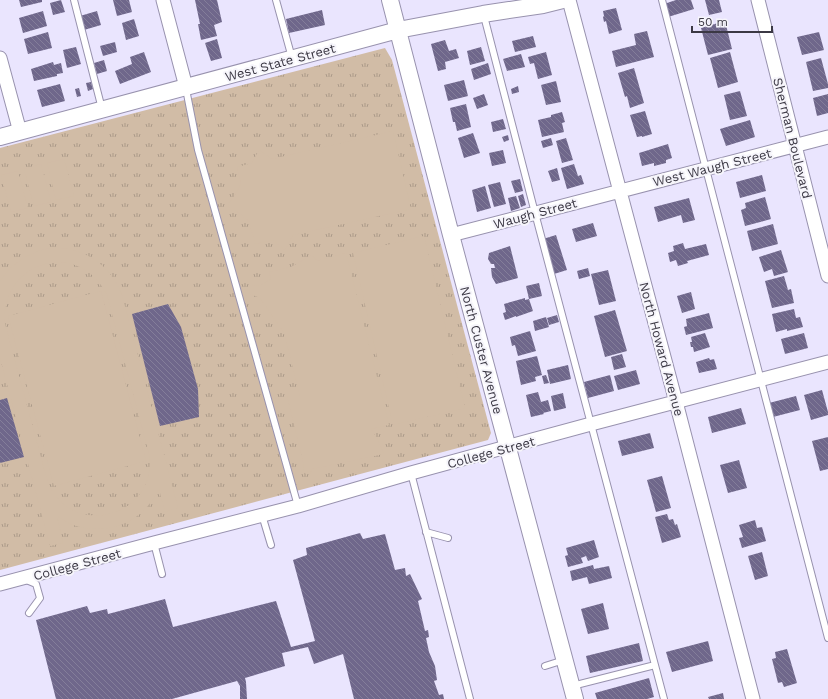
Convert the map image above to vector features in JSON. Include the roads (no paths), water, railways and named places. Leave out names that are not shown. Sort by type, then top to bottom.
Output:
[{"type":"street","points":[[163,0],[186,87]]},
{"type":"street","name":"North Custer Avenue","points":[[390,0],[573,693]]},
{"type":"street","name":"West State Street","points":[[0,137],[398,30],[527,4],[543,5],[563,0]]},
{"type":"street","name":"North Howard Avenue","points":[[569,0],[753,699]]},
{"type":"street","name":"Sherman Boulevard","points":[[758,0],[828,276]]},
{"type":"street","points":[[0,58],[20,132]]},
{"type":"street","name":"West Waugh Street","points":[[620,191],[828,137]]},
{"type":"street","name":"Waugh Street","points":[[451,235],[620,191]]},
{"type":"street","name":"College Street","points":[[0,584],[298,506],[411,473],[508,448],[591,424],[828,362]]},
{"type":"lane","points":[[74,0],[102,109]]},
{"type":"lane","points":[[276,0],[292,58]]},
{"type":"lane","points":[[662,0],[828,638]]},
{"type":"lane","points":[[483,14],[664,699]]},
{"type":"lane","points":[[186,87],[198,150],[298,506]]},
{"type":"lane","points":[[411,473],[470,699]]},
{"type":"lane","points":[[262,515],[271,545]]},
{"type":"lane","points":[[426,532],[448,538]]},
{"type":"lane","points":[[154,543],[162,574]]},
{"type":"lane","points":[[22,579],[36,584],[40,598],[29,613]]},
{"type":"lane","points":[[545,666],[564,660]]},
{"type":"lane","points":[[573,693],[655,665]]}]
